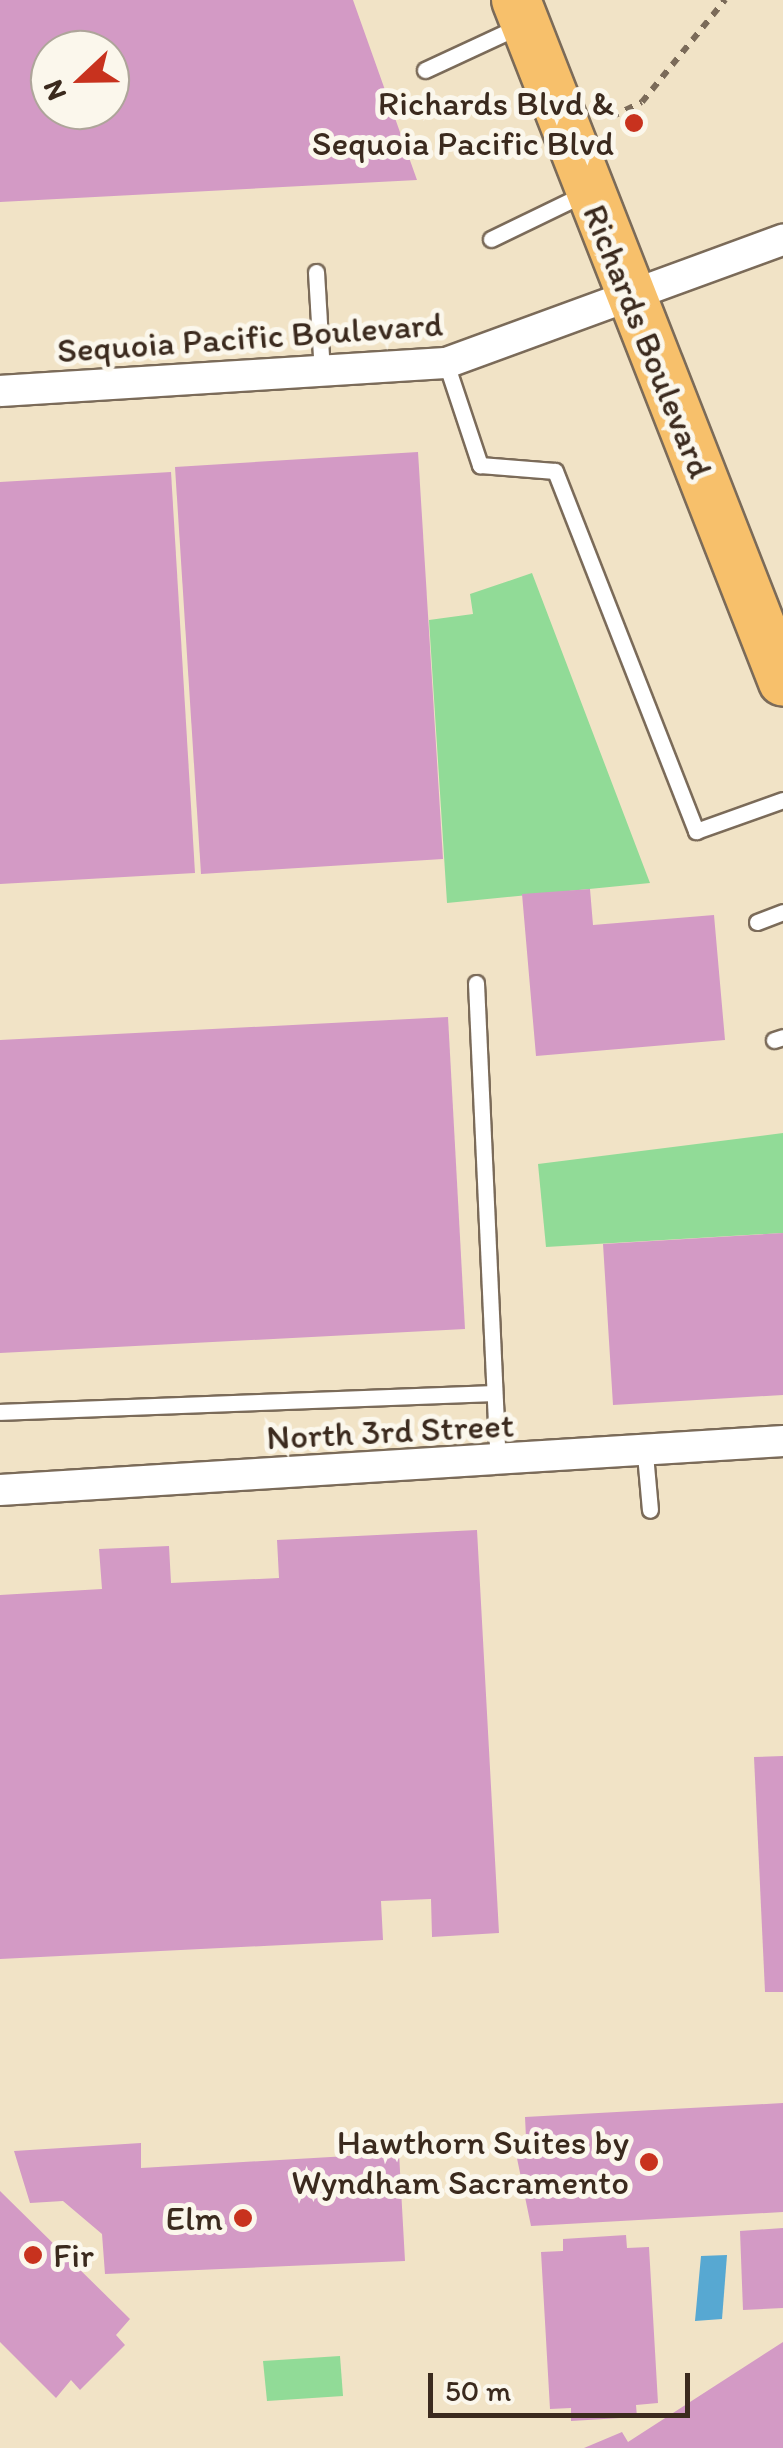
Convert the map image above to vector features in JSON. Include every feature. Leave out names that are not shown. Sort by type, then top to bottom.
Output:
[{"type":"main road","name":"Richards Boulevard","points":[[520,12],[783,682]]},
{"type":"street","name":"Sequoia Pacific Boulevard","points":[[0,391],[322,375],[446,364],[632,299],[783,240]]},
{"type":"street","name":"North 3rd Street","points":[[0,1490],[645,1454],[783,1441]]},
{"type":"lane","points":[[425,70],[520,12]]},
{"type":"lane","points":[[491,240],[589,191]]},
{"type":"lane","points":[[316,272],[322,375]]},
{"type":"lane","points":[[446,364],[480,464],[555,471],[696,831],[783,800]]},
{"type":"lane","points":[[757,922],[783,912]]},
{"type":"lane","points":[[476,983],[498,1462]]},
{"type":"lane","points":[[0,1412],[494,1392]]},
{"type":"lane","points":[[645,1454],[650,1510]]},
{"type":"path","points":[[611,118],[642,102],[725,0]]},
{"type":"green space","points":[[532,573],[650,883],[447,903],[429,620],[473,614],[470,594]]},
{"type":"green space","points":[[783,1133],[783,1233],[546,1247],[538,1164]]},
{"type":"green space","points":[[340,2356],[343,2396],[267,2401],[263,2361]]},
{"type":"water","points":[[727,2255],[722,2319],[695,2321],[701,2256]]},
{"type":"building","points":[[0,0],[353,0],[417,180],[0,202]]},
{"type":"building","points":[[418,452],[443,859],[201,874],[175,467]]},
{"type":"building","points":[[171,472],[195,873],[0,884],[0,482]]},
{"type":"building","points":[[590,889],[593,925],[714,915],[725,1040],[536,1056],[522,894]]},
{"type":"building","points":[[448,1017],[465,1329],[0,1353],[0,1040]]},
{"type":"building","points":[[783,1233],[783,1395],[613,1405],[603,1244]]},
{"type":"building","points":[[477,1530],[499,1933],[432,1937],[431,1899],[381,1901],[383,1940],[0,1959],[0,1595],[102,1589],[99,1549],[169,1546],[171,1583],[279,1578],[277,1540]]},
{"type":"building","points":[[783,1756],[783,1992],[765,1992],[754,1757]]},
{"type":"building","name":"Hawthorn Suites by Wyndham Sacramento","points":[[783,2103],[783,2212],[531,2226],[513,2139],[526,2138],[525,2117]]},
{"type":"building","name":"Elm","points":[[141,2143],[141,2168],[399,2153],[405,2261],[105,2274],[102,2234],[63,2201],[30,2203],[14,2151]]},
{"type":"building","name":"Fir","points":[[0,2191],[130,2319],[116,2335],[125,2345],[80,2390],[71,2380],[56,2398],[0,2342]]},
{"type":"building","points":[[783,2228],[783,2308],[743,2310],[740,2231]]},
{"type":"building","name":"Hawthorn Suites by Wyndham Sacramento","points":[[626,2235],[627,2248],[649,2247],[658,2403],[636,2405],[637,2417],[571,2421],[571,2408],[550,2409],[541,2252],[563,2251],[563,2239]]},
{"type":"building","points":[[783,2342],[783,2448],[584,2448],[622,2432],[628,2442]]},
{"type":"place","name":"Richards Blvd & Sequoia Pacific Blvd","points":[[634,123]]},
{"type":"place","name":"Hawthorn Suites by Wyndham Sacramento","points":[[649,2162]]},
{"type":"place","name":"Elm","points":[[243,2218]]},
{"type":"place","name":"Fir","points":[[33,2255]]}]
